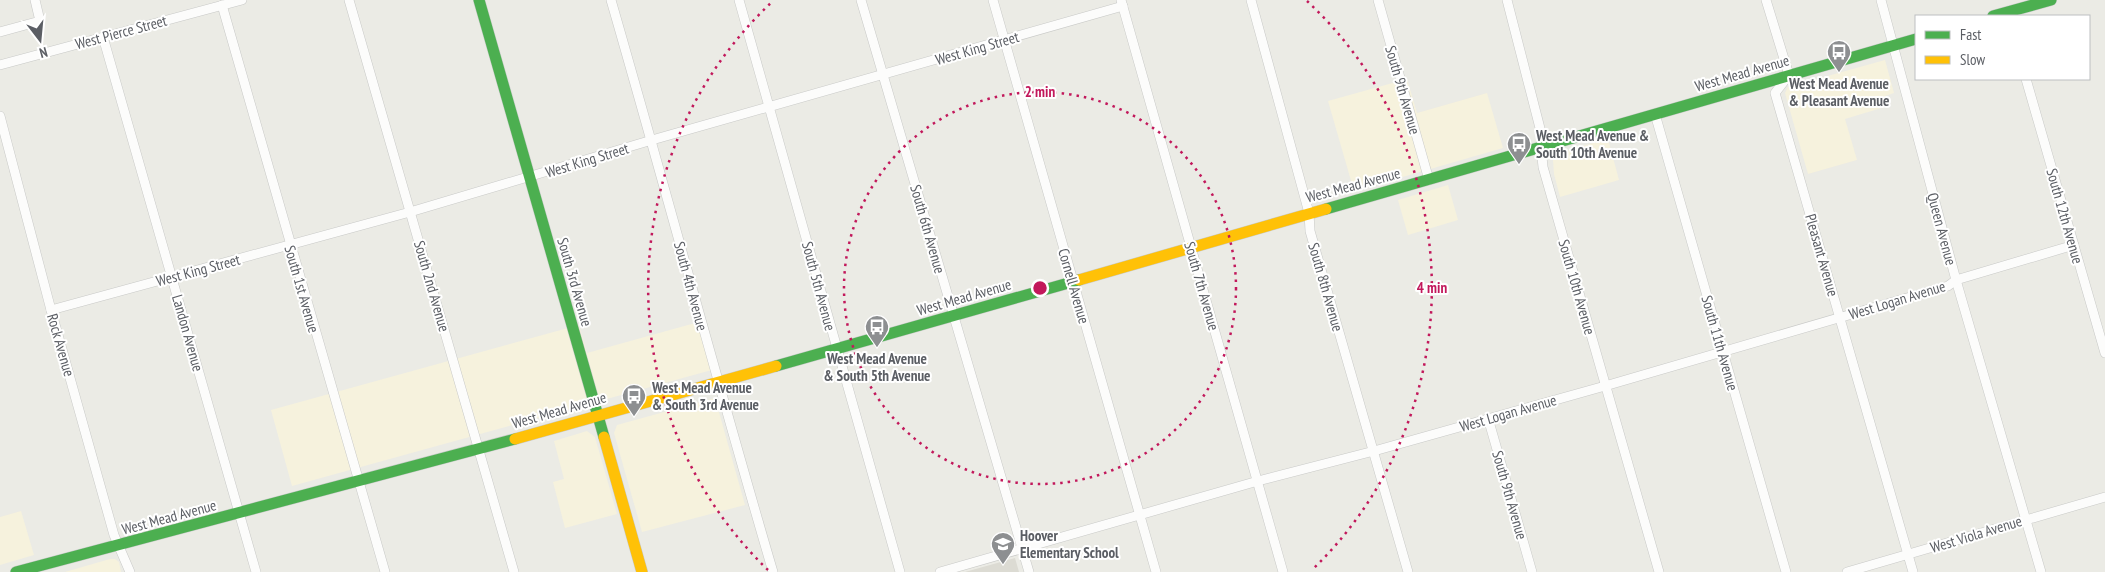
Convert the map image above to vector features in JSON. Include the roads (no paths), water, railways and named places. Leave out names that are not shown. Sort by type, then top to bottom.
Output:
[{"type":"street","points":[[0,32],[40,21],[35,0]]},
{"type":"street","name":"West Pierce Street","points":[[0,65],[242,0]]},
{"type":"street","name":"South 2nd Avenue","points":[[349,0],[514,572]]},
{"type":"street","name":"South 3rd Avenue","points":[[479,0],[642,572]]},
{"type":"street","name":"South 4th Avenue","points":[[611,0],[652,140],[717,382],[773,572]]},
{"type":"street","name":"South 5th Avenue","points":[[739,0],[900,572]]},
{"type":"street","name":"South 6th Avenue","points":[[862,0],[1029,572]]},
{"type":"street","name":"Cornell Avenue","points":[[993,0],[1156,572]]},
{"type":"street","name":"South 8th Avenue","points":[[1251,0],[1309,213],[1310,231],[1408,572]]},
{"type":"street","name":"South 9th Avenue","points":[[1378,0],[1429,180]]},
{"type":"street","name":"South 10th Avenue","points":[[1507,0],[1542,136],[1543,167],[1660,572]]},
{"type":"street","points":[[1766,0],[1789,74]]},
{"type":"street","name":"Queen Avenue","points":[[1882,0],[1956,280],[2041,572]]},
{"type":"street","points":[[1996,15],[2051,0]]},
{"type":"street","name":"West King Street","points":[[51,310],[410,212],[652,140],[883,75],[1122,3]]},
{"type":"street","name":"South 7th Avenue","points":[[1122,3],[1283,572]]},
{"type":"street","name":"South 1st Avenue","points":[[222,5],[289,245],[385,572]]},
{"type":"street","name":"Landon Avenue","points":[[103,37],[256,572]]},
{"type":"street","name":"West Mead Avenue","points":[[16,572],[239,514],[358,479],[478,449],[836,349],[1915,39]]},
{"type":"street","name":"Pleasant Avenue","points":[[1789,74],[1775,93],[1914,572]]},
{"type":"street","name":"South 12th Avenue","points":[[2026,80],[2105,353]]},
{"type":"street","name":"South 11th Avenue","points":[[1655,114],[1786,572]]},
{"type":"street","name":"Rock Avenue","points":[[0,116],[51,310],[118,546],[130,572]]},
{"type":"street","name":"West Logan Avenue","points":[[940,572],[1605,386],[1948,286],[1956,280],[2074,246]]},
{"type":"street","name":"South 9th Avenue","points":[[1488,418],[1532,572]]},
{"type":"street","name":"West Viola Avenue","points":[[1847,572],[2105,497]]},
{"type":"place","name":"West Mead Avenue & Pleasant Avenue","points":[[1839,73]]},
{"type":"place","name":"West Mead Avenue & South 10th Avenue","points":[[1519,165]]},
{"type":"place","name":"West Mead Avenue & South 5th Avenue","points":[[877,348]]},
{"type":"place","name":"West Mead Avenue & South 3rd Avenue","points":[[634,417]]},
{"type":"place","name":"Hoover Elementary School","points":[[1003,565]]}]
